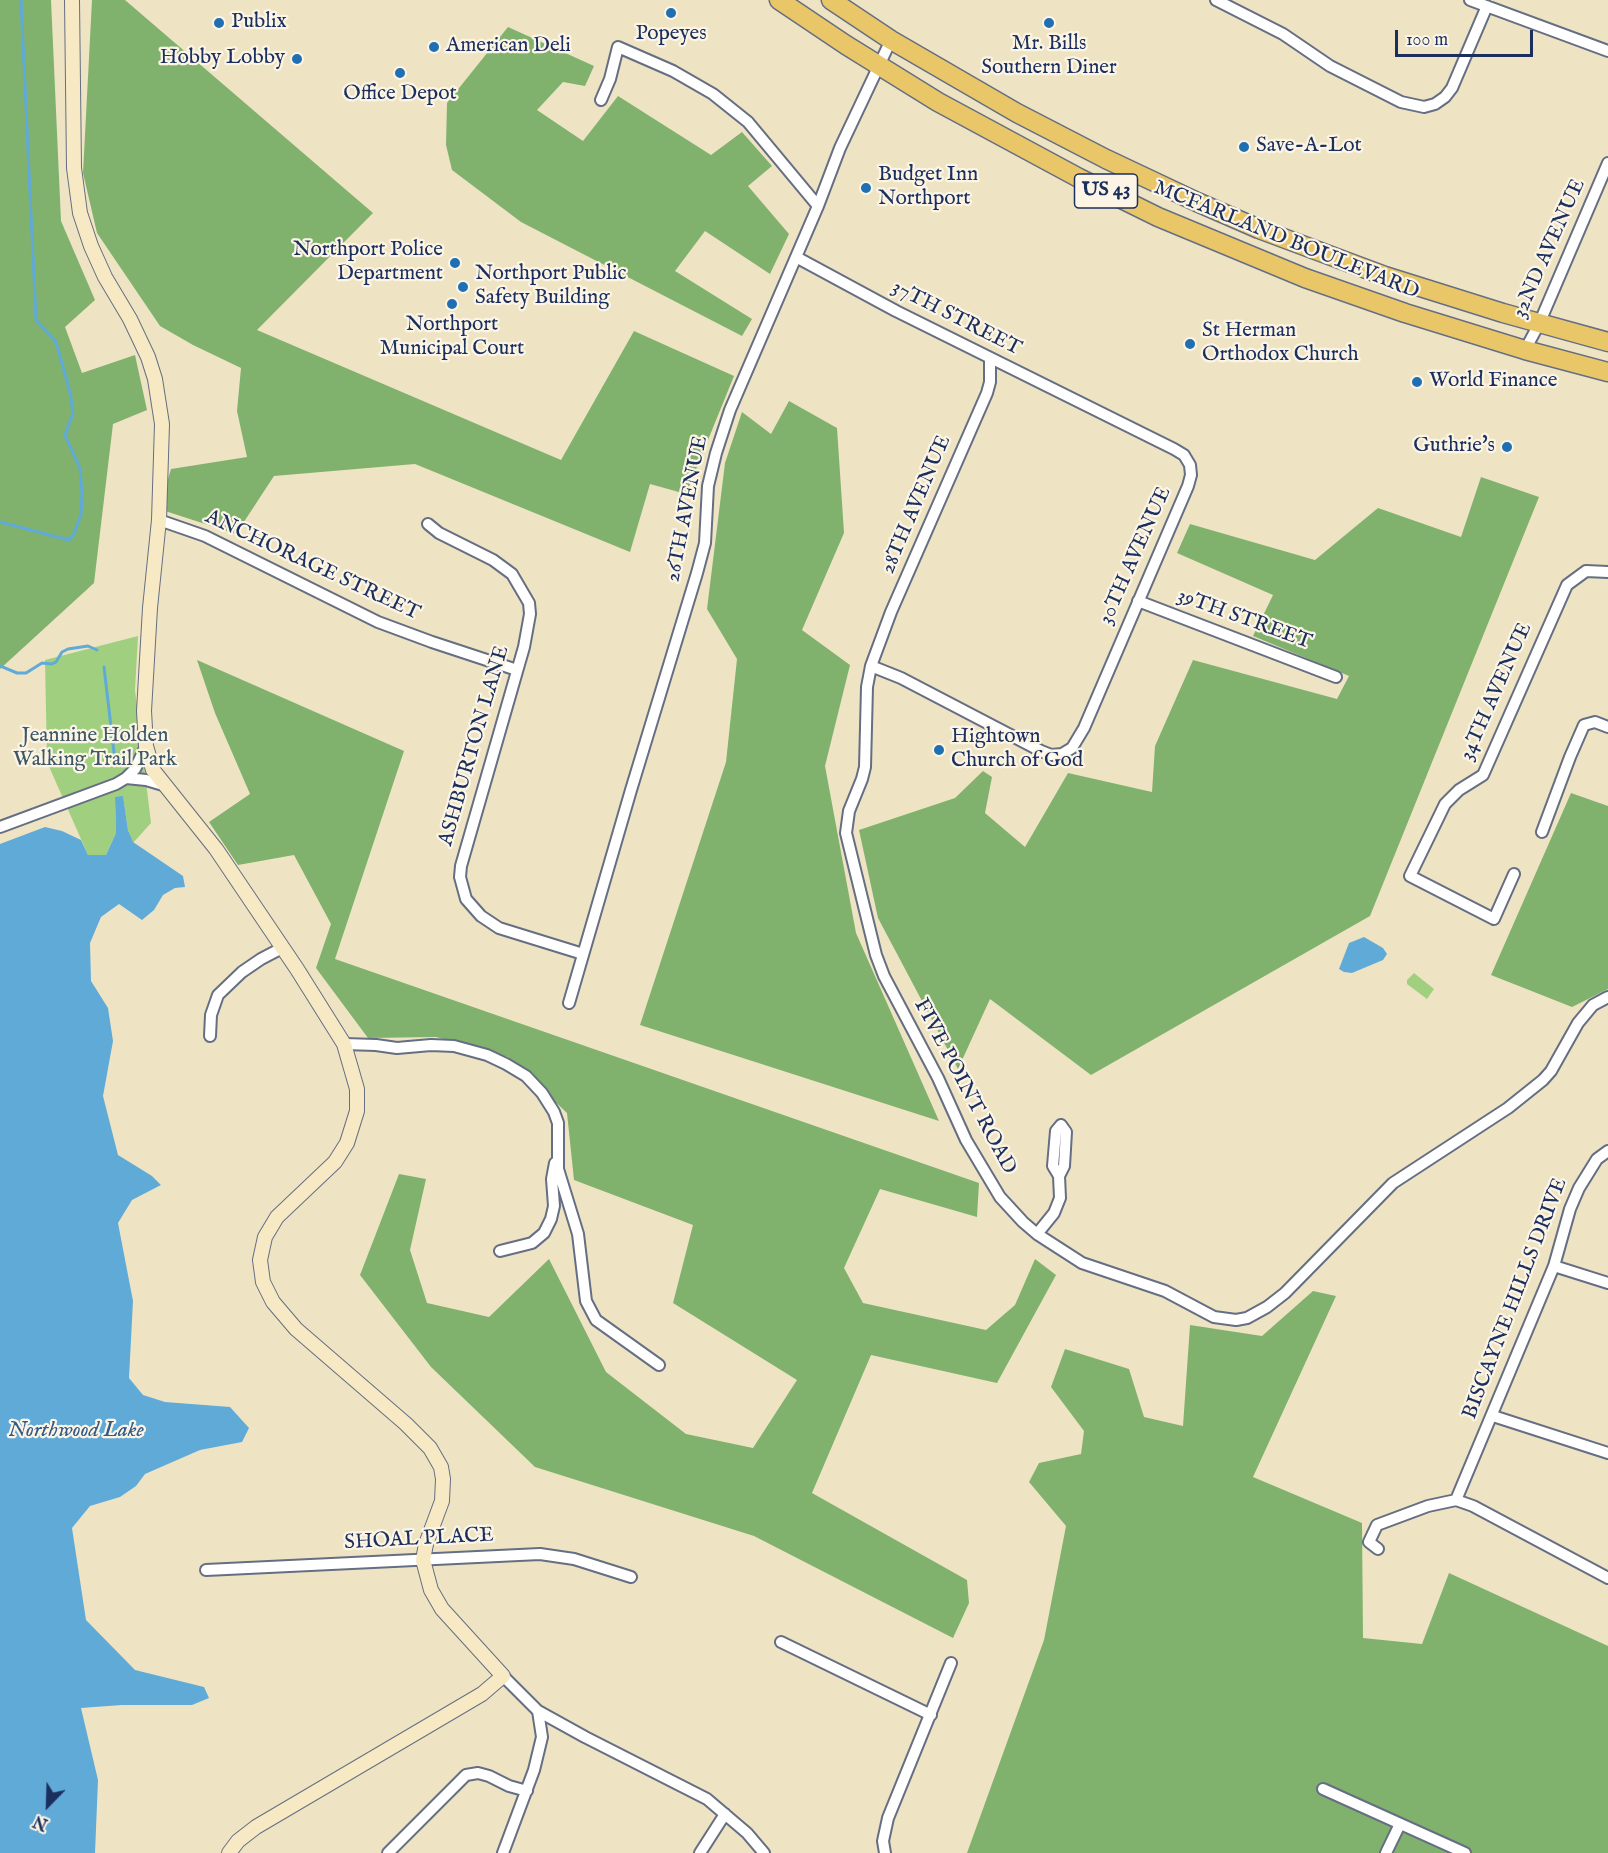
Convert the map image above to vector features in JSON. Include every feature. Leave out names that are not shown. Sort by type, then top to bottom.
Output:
[{"type":"highway","name":"MCFARLAND BOULEVARD","points":[[779,0],[938,102],[1031,153],[1158,217],[1341,291],[1525,350],[1608,372]]},
{"type":"highway","name":"MCFARLAND BOULEVARD","points":[[831,0],[891,40],[1017,113],[1127,169],[1259,229],[1379,274],[1539,324],[1608,342]]},
{"type":"street","points":[[72,0],[74,168],[78,202],[90,246],[139,336],[155,379],[163,435],[159,520],[150,608],[144,711],[146,746],[153,770],[216,849],[344,1044],[357,1089],[357,1110],[351,1133],[334,1162],[293,1201],[270,1227],[260,1260],[263,1282],[273,1302],[296,1329],[406,1425],[430,1448],[441,1467],[442,1501],[426,1544],[423,1560],[431,1590],[442,1609],[538,1711],[697,1794],[747,1833],[764,1853]]},
{"type":"street","points":[[1216,0],[1282,34],[1330,66],[1401,102],[1424,107],[1445,98],[1452,88],[1487,6]]},
{"type":"street","points":[[1470,0],[1608,51]]},
{"type":"street","name":"26TH AVENUE","points":[[569,1003],[705,543],[708,486],[730,410],[818,206],[840,148],[891,40]]},
{"type":"street","points":[[601,100],[610,79],[618,47],[673,71],[704,88],[748,122],[818,206]]},
{"type":"street","name":"32ND AVENUE","points":[[1525,350],[1539,324],[1607,169]]},
{"type":"street","name":"37TH STREET","points":[[796,257],[896,311],[1100,412]]},
{"type":"street","name":"28TH AVENUE","points":[[871,666],[891,612],[987,393],[990,382],[990,358]]},
{"type":"street","name":"30TH AVENUE","points":[[871,666],[901,678],[1041,751],[1062,754],[1072,748],[1084,728],[1191,475],[1190,465],[1184,455],[1100,412]]},
{"type":"street","name":"ANCHORAGE STREET","points":[[159,520],[205,536],[378,622],[517,670]]},
{"type":"street","name":"ASHBURTON LANE","points":[[428,524],[503,566],[519,583],[529,603],[530,614],[524,647],[461,866],[459,877],[466,899],[481,916],[499,928],[584,954]]},
{"type":"street","name":"34TH AVENUE","points":[[1515,874],[1494,918],[1410,876],[1445,804],[1458,790],[1482,775],[1567,585],[1586,571],[1608,572]]},
{"type":"street","name":"39TH STREET","points":[[1138,601],[1336,676]]},
{"type":"street","name":"FIVE POINT ROAD","points":[[871,666],[867,687],[865,767],[849,811],[846,833],[876,955],[889,987],[938,1078],[966,1140],[1000,1197],[1037,1234],[1082,1263],[1165,1291],[1214,1317],[1236,1320],[1267,1307],[1285,1293],[1393,1184],[1517,1101],[1544,1080],[1578,1023],[1593,1005],[1608,997]]},
{"type":"street","points":[[1542,832],[1584,726],[1595,722],[1608,727]]},
{"type":"street","points":[[0,827],[116,784],[135,769],[146,746]]},
{"type":"street","points":[[126,778],[153,770]]},
{"type":"street","points":[[126,778],[163,785]]},
{"type":"street","points":[[210,1036],[211,1015],[218,994],[242,972],[282,948]]},
{"type":"street","points":[[344,1044],[398,1047],[454,1046],[487,1055],[526,1076],[542,1093],[558,1123],[560,1180],[579,1236],[586,1301],[596,1320],[659,1365]]},
{"type":"street","points":[[1037,1234],[1054,1213],[1060,1198],[1059,1176],[1064,1166],[1060,1150],[1066,1132],[1061,1122]]},
{"type":"street","name":"BISCAYNE HILLS DRIVE","points":[[1456,1500],[1554,1266],[1570,1209],[1579,1188],[1597,1159],[1608,1151]]},
{"type":"street","points":[[500,1251],[532,1243],[544,1233],[551,1220],[554,1206],[552,1179],[558,1157]]},
{"type":"street","points":[[1554,1266],[1608,1283]]},
{"type":"street","points":[[1493,1416],[1608,1453]]},
{"type":"street","points":[[1378,1549],[1369,1542],[1377,1525],[1428,1506],[1456,1500],[1473,1506],[1606,1577]]},
{"type":"street","name":"SHOAL PLACE","points":[[206,1570],[540,1554],[574,1558],[631,1577]]},
{"type":"street","points":[[781,1642],[931,1715]]},
{"type":"street","points":[[885,1853],[883,1841],[888,1818],[951,1663]]},
{"type":"street","points":[[229,1853],[238,1841],[256,1827],[482,1694],[503,1676]]},
{"type":"street","points":[[503,1853],[527,1791],[542,1737],[538,1711]]},
{"type":"street","points":[[542,1737],[559,1723]]},
{"type":"street","points":[[388,1853],[466,1775],[478,1773],[527,1791]]},
{"type":"street","points":[[1323,1789],[1465,1853]]},
{"type":"street","points":[[700,1853],[725,1814]]},
{"type":"street","points":[[1386,1853],[1400,1824]]},
{"type":"green space","points":[[0,0],[51,0],[61,221],[95,300],[65,327],[82,373],[135,355],[147,410],[113,424],[94,583],[0,669]]},
{"type":"green space","points":[[92,0],[125,0],[373,213],[257,330],[561,460],[634,331],[734,376],[686,494],[650,484],[630,552],[415,464],[274,476],[236,534],[159,509],[171,469],[247,457],[237,411],[241,368],[160,326],[97,233],[83,173]]},
{"type":"green space","points":[[508,27],[594,66],[585,86],[563,82],[537,110],[583,141],[618,96],[711,155],[742,132],[772,166],[748,186],[789,234],[770,274],[705,231],[675,271],[752,319],[742,336],[521,222],[452,170],[446,145],[447,103]]},
{"type":"green space","points":[[789,401],[837,428],[844,533],[802,630],[850,665],[825,766],[856,933],[939,1121],[640,1025],[726,762],[737,659],[707,609],[725,463],[742,412],[771,434]]},
{"type":"green space","points":[[1481,477],[1539,497],[1370,916],[1091,1075],[990,999],[958,1069],[878,918],[859,830],[955,798],[983,771],[992,777],[985,813],[1025,847],[1068,773],[1152,792],[1155,746],[1193,660],[1337,699],[1349,676],[1253,636],[1273,595],[1177,553],[1190,524],[1315,560],[1378,508],[1461,537]]},
{"type":"green space","name":"Jeannine Holden Walking Trail Park","points":[[138,636],[135,690],[151,823],[133,843],[128,830],[123,797],[115,797],[116,833],[106,855],[88,855],[47,762],[45,660]]},
{"type":"green space","points":[[197,660],[404,751],[335,959],[979,1183],[977,1217],[880,1189],[844,1268],[863,1303],[986,1330],[1015,1305],[1035,1259],[1056,1275],[997,1383],[871,1355],[812,1493],[967,1580],[969,1603],[953,1638],[754,1536],[535,1467],[431,1367],[360,1275],[399,1174],[426,1179],[410,1250],[427,1303],[489,1317],[549,1259],[606,1372],[686,1434],[753,1448],[797,1380],[673,1303],[693,1225],[574,1180],[567,1113],[508,1057],[436,1037],[368,1038],[316,968],[331,924],[294,855],[238,865],[209,822],[250,794],[215,713]]},
{"type":"green space","points":[[1571,793],[1608,806],[1608,989],[1572,1007],[1491,975]]},
{"type":"green space","points":[[1414,973],[1434,989],[1427,999],[1407,984],[1407,980]]},
{"type":"green space","points":[[1313,1291],[1336,1296],[1253,1477],[1362,1523],[1363,1638],[1422,1644],[1449,1573],[1608,1646],[1608,1853],[967,1853],[1044,1640],[1066,1526],[1029,1482],[1039,1463],[1081,1454],[1084,1431],[1051,1387],[1065,1349],[1129,1369],[1144,1417],[1183,1426],[1190,1325],[1262,1336]]},
{"type":"water","name":"Northwood Lake","points":[[123,796],[128,830],[133,842],[183,876],[185,887],[175,888],[163,895],[154,910],[142,920],[119,904],[101,917],[90,943],[91,981],[108,1008],[113,1041],[103,1096],[118,1155],[152,1176],[161,1185],[132,1200],[118,1223],[133,1301],[129,1378],[143,1395],[165,1402],[230,1407],[249,1428],[242,1442],[200,1450],[145,1474],[136,1486],[120,1497],[90,1506],[72,1528],[86,1620],[135,1670],[204,1687],[209,1698],[192,1705],[122,1705],[81,1708],[98,1780],[95,1853],[0,1853],[0,844],[45,827],[62,831],[81,840],[88,855],[106,855],[116,833],[115,797]]},
{"type":"water","points":[[1364,937],[1383,948],[1387,954],[1383,960],[1352,973],[1339,969],[1349,943]]},
{"type":"waterway","points":[[0,522],[69,540],[74,534],[81,514],[82,494],[80,468],[65,435],[73,413],[70,392],[56,342],[36,320],[21,0]]},
{"type":"waterway","points":[[0,666],[17,673],[26,673],[42,663],[56,662],[62,652],[68,649],[88,646],[97,650]]},
{"type":"waterway","points":[[104,667],[115,761]]},
{"type":"place","name":"Popeyes","points":[[671,13]]},
{"type":"place","name":"Publix","points":[[219,23]]},
{"type":"place","name":"Mr. Bills Southern Diner","points":[[1049,23]]},
{"type":"place","name":"American Deli","points":[[434,47]]},
{"type":"place","name":"Hobby Lobby","points":[[297,59]]},
{"type":"place","name":"Office Depot","points":[[400,73]]},
{"type":"place","name":"Save-A-Lot","points":[[1244,147]]},
{"type":"place","name":"Budget Inn Northport","points":[[866,188]]},
{"type":"place","name":"Northport Police Department","points":[[455,263]]},
{"type":"place","name":"Northport Public Safety Building","points":[[463,287]]},
{"type":"place","name":"Northport Municipal Court","points":[[452,304]]},
{"type":"place","name":"St Herman Orthodox Church","points":[[1190,344]]},
{"type":"place","name":"World Finance","points":[[1417,382]]},
{"type":"place","name":"Guthrie's","points":[[1507,447]]},
{"type":"place","name":"Hightown Church of God","points":[[939,750]]}]
